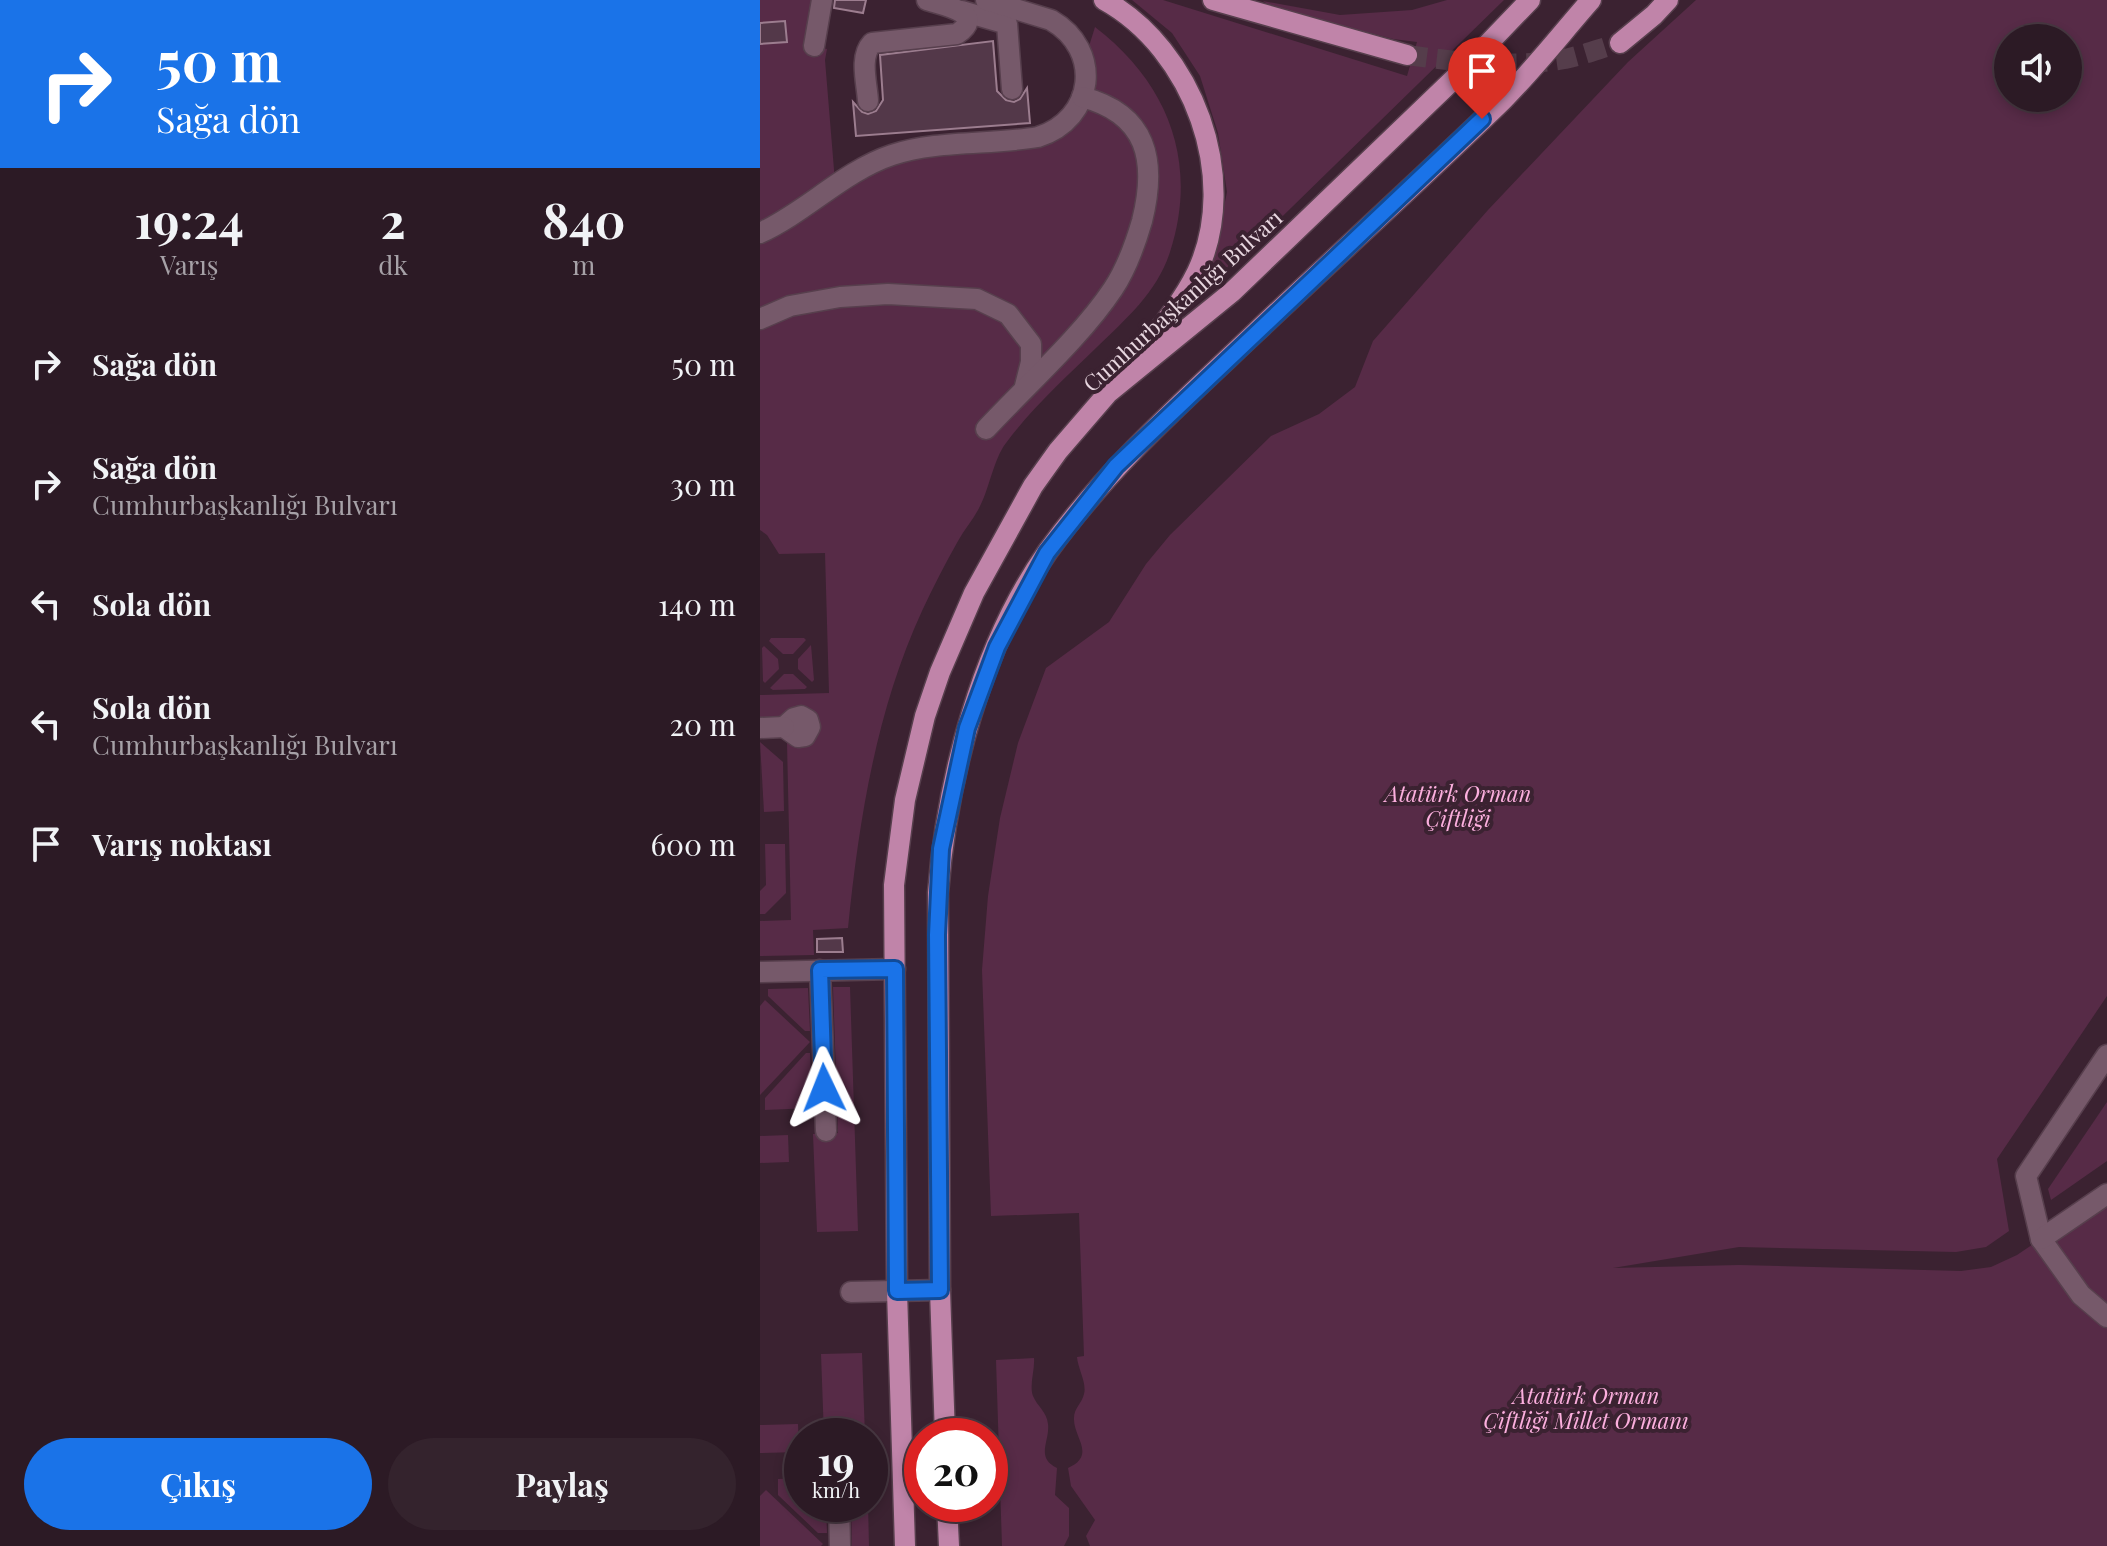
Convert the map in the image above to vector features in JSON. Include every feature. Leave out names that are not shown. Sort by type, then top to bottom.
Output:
[{"type":"main road","points":[[1104,0],[1143,26],[1168,57],[1189,91],[1212,169],[1214,209],[1198,271],[1185,293],[1108,393]]},
{"type":"main road","points":[[1213,0],[1407,55]]},
{"type":"main road","name":"Cumhurbaşkanlığı Bulvarı","points":[[905,1546],[897,1291],[894,885],[898,842],[915,757],[940,672],[974,593],[1033,486],[1058,451],[1108,393],[1232,292],[1460,73],[1530,0]]},
{"type":"main road","points":[[944,1418],[940,1290],[937,935],[941,849],[967,728],[1013,613],[1047,553],[1116,466],[1505,98],[1591,0]]},
{"type":"main road","points":[[1620,43],[1668,0]]},
{"type":"main road","points":[[948,1522],[949,1546]]},
{"type":"lane","points":[[814,46],[822,0]]},
{"type":"lane","points":[[760,233],[871,163],[894,154],[1038,137],[1057,130],[1065,123],[1082,97],[1086,81],[1084,61],[1069,34],[1051,20],[962,11],[927,0]]},
{"type":"lane","points":[[986,0],[1011,17]]},
{"type":"lane","points":[[957,34],[967,23],[962,11]]},
{"type":"lane","points":[[868,101],[865,59],[872,43],[993,31],[1011,17]]},
{"type":"lane","points":[[1011,17],[1012,89]]},
{"type":"lane","points":[[986,429],[1087,322],[1113,288],[1132,252],[1144,212],[1149,173],[1141,137],[1121,113],[1082,97]]},
{"type":"lane","points":[[760,319],[790,306],[840,297],[888,294],[977,299],[1008,314],[1031,344],[1031,362],[1025,388]]},
{"type":"lane","points":[[760,728],[784,727]]},
{"type":"lane","points":[[760,972],[895,969]]},
{"type":"lane","points":[[820,970],[826,1131]]},
{"type":"lane","points":[[2107,1055],[2026,1176],[2041,1239],[2081,1295],[2107,1317]]},
{"type":"lane","points":[[2041,1239],[2107,1194]]},
{"type":"lane","points":[[851,1292],[940,1290]]},
{"type":"lane","points":[[839,1522],[840,1546]]},
{"type":"green space","points":[[760,0],[822,0],[814,46],[827,49],[825,60],[836,194],[896,161],[1061,136],[1095,27],[1142,73],[1158,99],[1171,127],[1181,187],[1170,252],[1157,280],[1130,315],[1050,393],[1006,443],[978,510],[926,602],[906,649],[881,727],[864,807],[848,928],[813,930],[814,955],[760,956],[760,921],[791,920],[787,743],[803,742],[785,719],[760,720],[760,695],[829,693],[825,553],[779,554],[760,530]]},
{"type":"green space","points":[[1132,0],[1163,0],[1407,76],[1417,42],[1393,39],[1272,7],[1263,1],[1340,15],[1412,10],[1447,0],[1504,0],[1201,296],[1227,192],[1218,133],[1200,76],[1172,33]]},
{"type":"green space","points":[[1696,0],[2107,0],[2107,996],[1997,1159],[2009,1231],[1986,1247],[1956,1252],[1739,1247],[1613,1268],[1739,1265],[1961,1271],[1991,1267],[2017,1255],[2107,1194],[2107,1546],[1090,1546],[1086,1536],[1095,1520],[1071,1486],[1068,1468],[1081,1457],[1082,1445],[1074,1418],[1085,1390],[1077,1357],[1084,1356],[1079,1213],[991,1216],[982,970],[988,896],[1000,818],[1018,743],[1046,668],[1109,622],[1146,564],[1170,535],[1271,436],[1319,414],[1355,387],[1373,341],[1488,210],[1628,62]]},
{"type":"green space","points":[[771,638],[806,640],[793,654],[783,654],[769,641]]},
{"type":"green space","points":[[811,645],[812,682],[798,669],[798,659]]},
{"type":"green space","points":[[764,646],[778,659],[779,669],[765,683],[762,648]]},
{"type":"green space","points":[[784,674],[793,674],[807,687],[770,688]]},
{"type":"green space","points":[[760,742],[783,762],[784,811],[764,812]]},
{"type":"green space","points":[[765,844],[785,844],[786,893],[765,914],[760,914],[760,891],[766,885]]},
{"type":"green space","points":[[833,987],[850,987],[858,1231],[817,1232],[813,1134],[838,1133]]},
{"type":"green space","points":[[808,988],[810,1031],[805,1031],[768,996],[768,989]]},
{"type":"green space","points":[[765,1000],[810,1042],[760,1095],[760,1006]]},
{"type":"green space","points":[[806,1053],[810,1053],[812,1108],[765,1110],[765,1098]]},
{"type":"green space","points":[[2107,1102],[2107,1161],[2051,1200],[2048,1189]]},
{"type":"green space","points":[[788,1135],[789,1162],[760,1163],[760,1136]]},
{"type":"green space","points":[[862,1353],[864,1418],[823,1418],[821,1354]]},
{"type":"green space","points":[[1034,1358],[1032,1392],[1047,1420],[1045,1454],[1050,1464],[1057,1468],[1055,1495],[1069,1508],[1069,1536],[1064,1546],[1002,1546],[1001,1522],[1008,1522],[1008,1418],[998,1418],[996,1360]]},
{"type":"green space","points":[[784,1424],[784,1452],[760,1453],[760,1425]]},
{"type":"green space","points":[[778,1479],[784,1479],[784,1501],[778,1495]]},
{"type":"green space","points":[[766,1490],[784,1507],[784,1522],[800,1522],[823,1544],[760,1546],[760,1496]]},
{"type":"green space","points":[[806,1522],[827,1522],[827,1533],[818,1533]]},
{"type":"green space","points":[[851,1522],[868,1522],[869,1546],[852,1546]]},
{"type":"building","points":[[835,0],[866,0],[863,13],[834,8]]},
{"type":"building","points":[[785,21],[787,42],[760,44],[760,23]]},
{"type":"building","points":[[993,41],[997,91],[1006,100],[1014,102],[1027,88],[1030,123],[856,136],[853,102],[868,114],[876,111],[883,100],[880,55]]},
{"type":"building","points":[[842,938],[843,952],[817,952],[817,939]]},
{"type":"tunnel","points":[[1407,55],[1466,62],[1545,62],[1620,43]]},
{"type":"route","points":[[824,1088],[820,970],[895,969],[897,1291],[940,1290],[937,935],[941,849],[967,728],[997,647],[1047,553],[1116,466],[1482,119]]},
{"type":"park label","name":"Atatürk Orman Çiftliği","points":[[1458,806]]},
{"type":"park label","name":"Atatürk Orman Çiftliği Millet Ormanı","points":[[1586,1408]]}]
